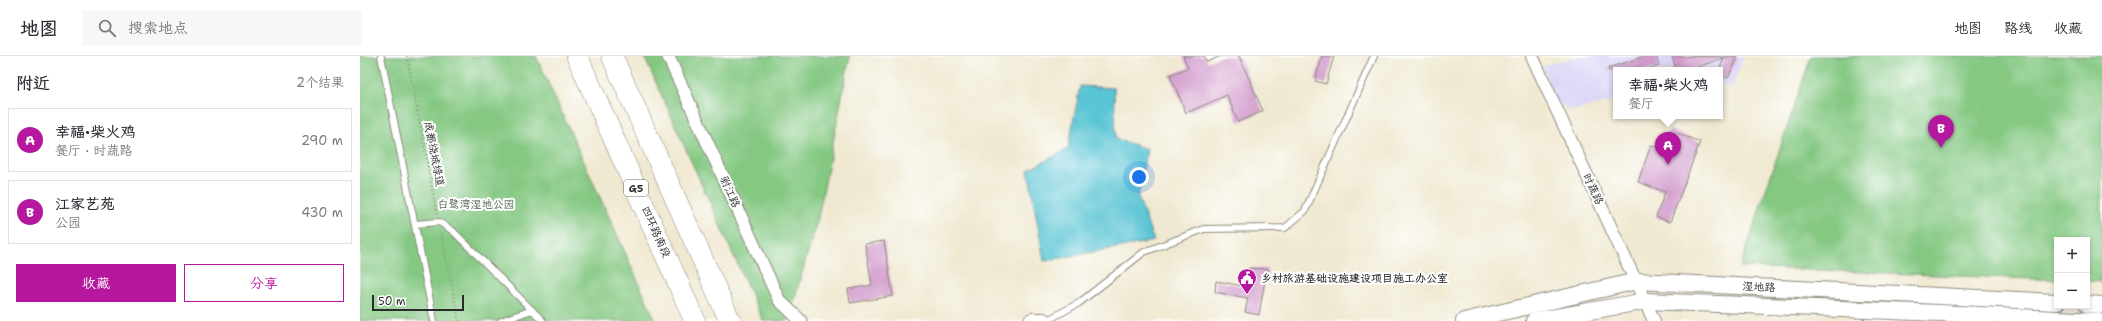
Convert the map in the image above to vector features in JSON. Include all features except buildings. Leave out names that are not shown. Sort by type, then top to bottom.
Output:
[{"type":"highway","name":"四环路南段","points":[[577,56],[695,321]]},
{"type":"highway","points":[[612,56],[730,321]]},
{"type":"street","name":"驸江路","points":[[668,56],[778,300],[802,321]]},
{"type":"street","name":"时蔬路","points":[[1532,56],[1637,281],[1654,321]]},
{"type":"street","name":"湿地路","points":[[1464,321],[1637,281],[2054,302]]},
{"type":"street","name":"湿地路","points":[[1534,321],[1646,302],[1940,313],[2098,321]]},
{"type":"street","points":[[2090,304],[2102,305]]},
{"type":"street","points":[[1032,321],[1043,321]]},
{"type":"lane","points":[[380,56],[434,321]]},
{"type":"lane","points":[[1046,321],[1079,303],[1144,252],[1204,229],[1285,228],[1306,211],[1374,56]]},
{"type":"lane","points":[[415,224],[439,222],[453,230],[543,321]]},
{"type":"lane","points":[[501,321],[532,310]]},
{"type":"path","name":"成都绕城绿道","points":[[407,56],[459,321]]},
{"type":"shaded area","points":[[1580,56],[1744,56],[1732,87],[1723,85],[1723,67],[1613,67],[1613,102],[1571,111],[1555,102],[1542,66]]},
{"type":"green space","name":"白鹭湾湿地公园","points":[[360,56],[536,56],[656,321],[360,321]]},
{"type":"green space","points":[[644,56],[850,56],[818,218],[788,321],[763,321]]},
{"type":"green space","points":[[1811,56],[2102,56],[2102,282],[2090,281],[2090,237],[2054,237],[2054,280],[1740,267]]},
{"type":"water","points":[[1080,86],[1114,88],[1116,139],[1147,149],[1138,197],[1154,241],[1044,261],[1028,170],[1068,149]]},
{"type":"place","name":"江家艺苑","points":[[1941,148]]},
{"type":"place","name":"幸福·柴火鸡","points":[[1668,165]]},
{"type":"place","name":"乡村旅游基础设施建设项目施工办公室","points":[[1247,295]]}]
